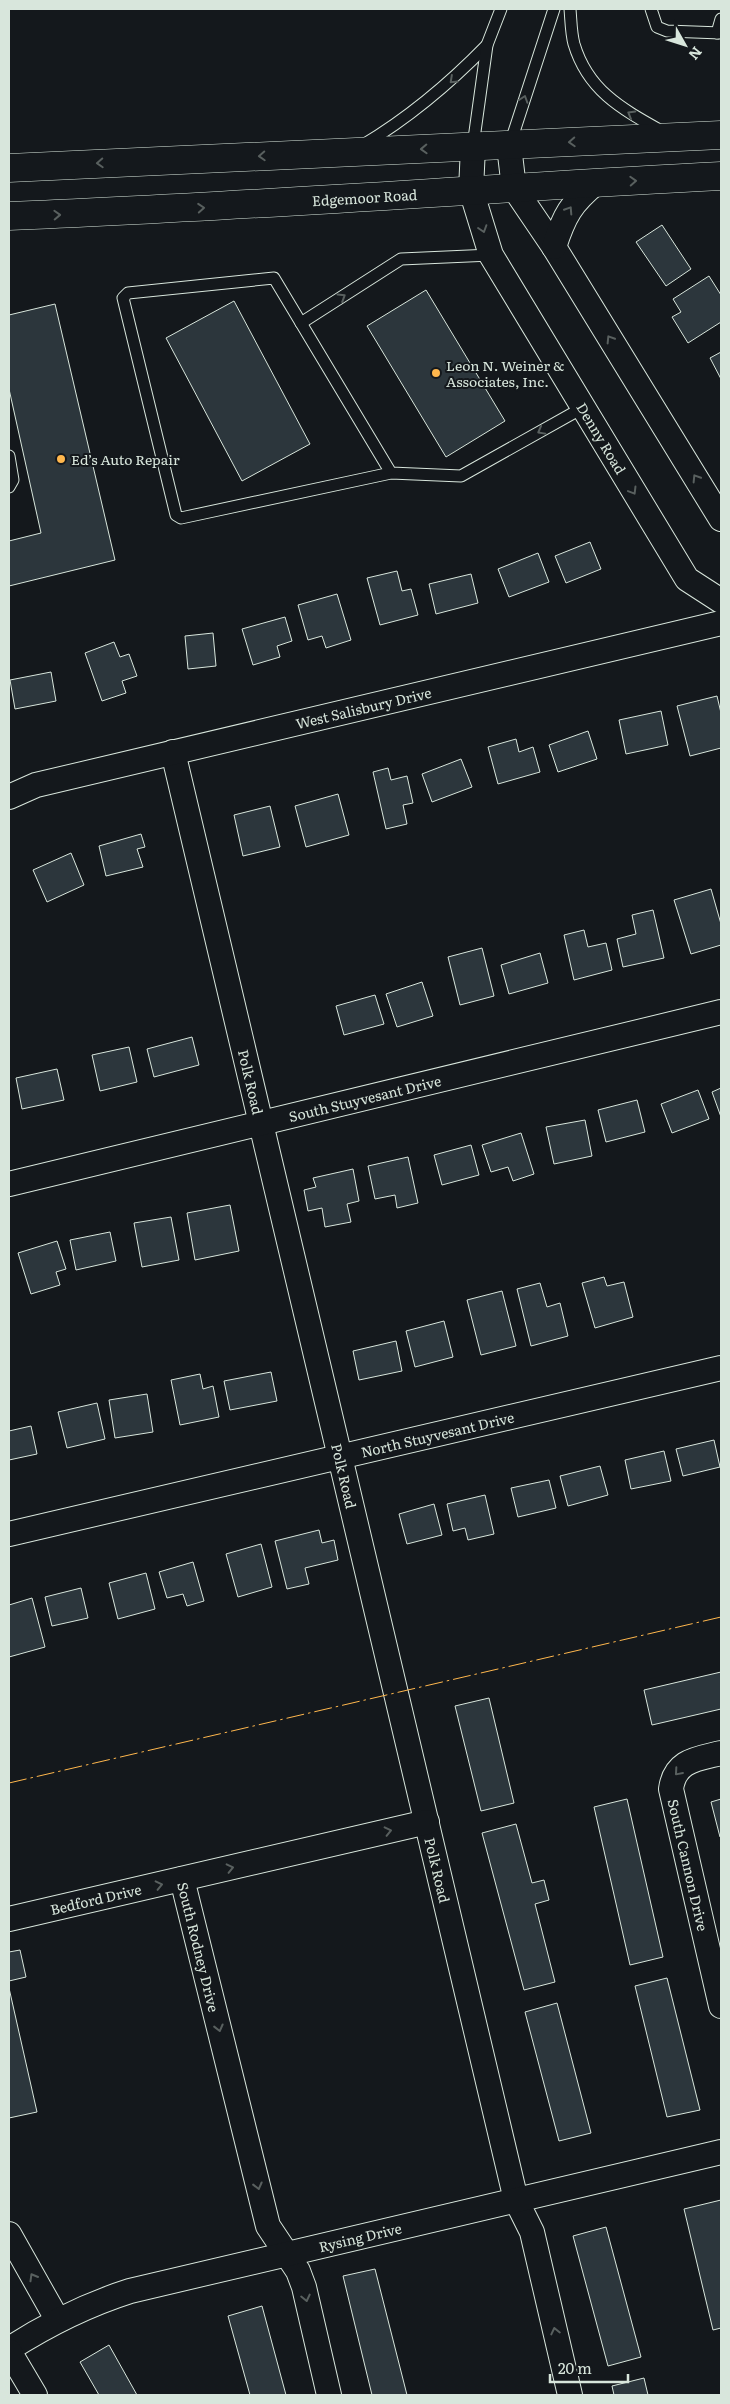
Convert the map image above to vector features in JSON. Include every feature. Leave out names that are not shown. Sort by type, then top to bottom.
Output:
[{"type":"main road","points":[[9,168],[721,135]]},
{"type":"main road","name":"Edgemoor Road","points":[[9,216],[152,211],[597,182],[721,176]]},
{"type":"street","points":[[509,146],[514,188],[554,247],[721,519]]},
{"type":"street","name":"Denny Road","points":[[473,147],[471,190],[492,254],[686,580],[721,601]]},
{"type":"street","points":[[554,247],[564,216],[576,198],[597,182]]},
{"type":"street","name":"West Salisbury Drive","points":[[9,797],[36,785],[721,623]]},
{"type":"street","name":"Polk Road","points":[[173,752],[516,2200],[532,2232],[570,2395]]},
{"type":"street","name":"South Stuyvesant Drive","points":[[9,1184],[721,1012]]},
{"type":"street","name":"North Stuyvesant Drive","points":[[9,1534],[721,1368]]},
{"type":"street","name":"South Cannon Drive","points":[[721,1753],[690,1761],[679,1768],[672,1778],[671,1789],[721,2006]]},
{"type":"street","name":"South Rodney Drive","points":[[329,2395],[304,2287],[298,2271],[268,2226],[182,1879],[427,1822]]},
{"type":"street","name":"Bedford Drive","points":[[9,1919],[182,1879]]},
{"type":"street","name":"Rysing Drive","points":[[9,2350],[57,2319],[104,2299],[130,2291],[721,2152]]},
{"type":"street","points":[[9,2234],[57,2319]]},
{"type":"street","points":[[9,2350],[35,2395]]},
{"type":"lane","points":[[473,147],[487,45],[501,9]]},
{"type":"lane","points":[[509,146],[554,9]]},
{"type":"lane","points":[[570,9],[573,42],[583,68],[600,91],[624,110],[673,137]]},
{"type":"lane","points":[[650,9],[657,27],[667,31],[719,33],[721,19]]},
{"type":"lane","points":[[353,151],[421,107],[453,80],[487,45]]},
{"type":"lane","points":[[301,323],[401,260],[492,254]]},
{"type":"lane","points":[[392,474],[274,278],[128,294],[123,298],[176,515],[180,518],[392,474],[461,476],[584,407]]},
{"type":"lane","points":[[9,456],[13,480],[9,487]]},
{"type":"building","points":[[662,225],[691,269],[666,286],[636,242]]},
{"type":"building","points":[[709,276],[721,295],[721,322],[688,343],[672,317],[681,312],[673,299]]},
{"type":"building","name":"Leon N. Weiner & Associates, Inc.","points":[[426,290],[505,421],[446,457],[367,326]]},
{"type":"building","points":[[234,301],[310,444],[242,481],[166,338]]},
{"type":"building","points":[[55,304],[115,560],[9,586],[9,541],[41,533],[9,389],[9,315]]},
{"type":"building","points":[[721,352],[721,379],[710,358]]},
{"type":"building","points":[[590,542],[601,569],[566,583],[555,556]]},
{"type":"building","points":[[538,553],[549,582],[509,597],[498,569]]},
{"type":"building","points":[[397,571],[402,591],[411,589],[418,615],[380,625],[367,578]]},
{"type":"building","points":[[471,574],[478,603],[436,614],[429,584]]},
{"type":"building","points":[[337,594],[351,640],[326,648],[322,636],[308,640],[298,605]]},
{"type":"building","points":[[285,617],[292,641],[277,646],[280,657],[253,665],[242,629]]},
{"type":"building","points":[[213,633],[216,666],[188,669],[185,636]]},
{"type":"building","points":[[114,642],[120,657],[129,654],[137,676],[122,681],[126,693],[102,701],[85,653]]},
{"type":"building","points":[[51,672],[56,701],[15,709],[10,680]]},
{"type":"building","points":[[717,696],[721,713],[721,748],[690,756],[677,706]]},
{"type":"building","points":[[661,711],[668,745],[626,754],[619,720]]},
{"type":"building","points":[[588,731],[597,759],[558,772],[549,745]]},
{"type":"building","points":[[516,739],[519,752],[533,747],[540,772],[498,784],[488,747]]},
{"type":"building","points":[[461,759],[472,787],[432,802],[422,774]]},
{"type":"building","points":[[388,768],[391,780],[407,776],[413,803],[403,805],[407,824],[386,829],[373,772]]},
{"type":"building","points":[[338,794],[349,835],[306,847],[295,806]]},
{"type":"building","points":[[270,806],[280,847],[243,856],[234,815]]},
{"type":"building","points":[[141,834],[145,847],[137,849],[143,867],[106,876],[99,846]]},
{"type":"building","points":[[71,853],[84,885],[47,902],[33,870]]},
{"type":"building","points":[[711,889],[721,924],[721,945],[691,954],[674,900]]},
{"type":"building","points":[[653,910],[664,958],[623,967],[617,939],[636,934],[632,915]]},
{"type":"building","points":[[584,930],[588,947],[606,943],[612,970],[574,980],[564,935]]},
{"type":"building","points":[[482,948],[494,996],[460,1005],[448,957]]},
{"type":"building","points":[[540,953],[548,983],[509,994],[501,965]]},
{"type":"building","points":[[422,982],[433,1016],[397,1027],[386,994]]},
{"type":"building","points":[[375,995],[384,1024],[344,1035],[336,1006]]},
{"type":"building","points":[[192,1037],[199,1065],[154,1077],[147,1049]]},
{"type":"building","points":[[129,1047],[137,1082],[100,1091],[92,1055]]},
{"type":"building","points":[[57,1069],[64,1100],[22,1109],[16,1078]]},
{"type":"building","points":[[721,1088],[721,1117],[712,1092]]},
{"type":"building","points":[[698,1090],[709,1119],[672,1133],[661,1104]]},
{"type":"building","points":[[637,1100],[645,1132],[606,1142],[598,1110]]},
{"type":"building","points":[[585,1120],[592,1156],[554,1164],[546,1127]]},
{"type":"building","points":[[521,1133],[534,1174],[513,1181],[508,1167],[491,1172],[482,1145]]},
{"type":"building","points":[[471,1145],[479,1175],[442,1185],[434,1155]]},
{"type":"building","points":[[408,1157],[418,1203],[397,1208],[395,1195],[375,1199],[368,1166]]},
{"type":"building","points":[[353,1169],[359,1201],[347,1204],[351,1222],[325,1227],[322,1208],[308,1211],[304,1190],[316,1187],[313,1178]]},
{"type":"building","points":[[230,1205],[239,1251],[195,1260],[187,1213]]},
{"type":"building","points":[[171,1217],[179,1260],[142,1267],[134,1223]]},
{"type":"building","points":[[110,1232],[116,1261],[76,1270],[70,1240]]},
{"type":"building","points":[[57,1241],[66,1269],[56,1272],[60,1285],[31,1294],[18,1253]]},
{"type":"building","points":[[604,1277],[607,1286],[624,1282],[633,1317],[595,1328],[582,1283]]},
{"type":"building","points":[[540,1283],[547,1307],[560,1303],[568,1336],[531,1346],[517,1289]]},
{"type":"building","points":[[502,1291],[516,1346],[481,1355],[467,1300]]},
{"type":"building","points":[[444,1321],[453,1357],[415,1367],[406,1331]]},
{"type":"building","points":[[396,1341],[402,1371],[359,1380],[353,1351]]},
{"type":"building","points":[[271,1372],[277,1401],[230,1410],[224,1381]]},
{"type":"building","points":[[200,1374],[203,1389],[213,1386],[219,1417],[180,1425],[171,1380]]},
{"type":"building","points":[[147,1394],[153,1432],[115,1438],[109,1400]]},
{"type":"building","points":[[97,1403],[105,1439],[67,1448],[58,1412]]},
{"type":"building","points":[[31,1426],[37,1454],[9,1460],[9,1431]]},
{"type":"building","points":[[714,1440],[720,1467],[683,1476],[676,1449]]},
{"type":"building","points":[[664,1451],[671,1481],[631,1489],[625,1460]]},
{"type":"building","points":[[600,1466],[608,1495],[568,1506],[560,1476]]},
{"type":"building","points":[[549,1480],[556,1508],[518,1517],[511,1488]]},
{"type":"building","points":[[485,1495],[494,1534],[468,1540],[465,1528],[453,1531],[447,1504]]},
{"type":"building","points":[[434,1504],[442,1535],[407,1544],[399,1514]]},
{"type":"building","points":[[319,1530],[322,1543],[334,1540],[338,1560],[305,1568],[309,1584],[287,1589],[275,1541]]},
{"type":"building","points":[[261,1544],[272,1587],[238,1597],[226,1554]]},
{"type":"building","points":[[193,1562],[204,1601],[187,1606],[183,1594],[167,1598],[159,1572]]},
{"type":"building","points":[[146,1573],[155,1609],[118,1619],[109,1583]]},
{"type":"building","points":[[81,1588],[88,1618],[52,1626],[45,1597]]},
{"type":"building","points":[[32,1598],[45,1647],[9,1657],[9,1605]]},
{"type":"building","points":[[721,1672],[721,1709],[652,1725],[644,1690]]},
{"type":"building","points":[[489,1698],[514,1803],[481,1811],[455,1706]]},
{"type":"building","points":[[627,1799],[663,1957],[630,1965],[594,1807]]},
{"type":"building","points":[[721,1799],[721,1836],[720,1837],[711,1802]]},
{"type":"building","points":[[516,1824],[532,1883],[544,1880],[549,1900],[535,1904],[555,1982],[524,1990],[482,1833]]},
{"type":"building","points":[[20,1950],[26,1977],[9,1981],[9,1952]]},
{"type":"building","points":[[667,1978],[700,2110],[667,2117],[635,1986]]},
{"type":"building","points":[[9,1988],[37,2112],[9,2118]]},
{"type":"building","points":[[557,2003],[591,2133],[559,2141],[525,2012]]},
{"type":"building","points":[[721,2200],[721,2328],[713,2330],[684,2209]]},
{"type":"building","points":[[606,2227],[641,2357],[608,2366],[573,2236]]},
{"type":"building","points":[[375,2269],[407,2395],[372,2395],[343,2276]]},
{"type":"building","points":[[262,2306],[286,2395],[250,2395],[228,2316]]},
{"type":"building","points":[[109,2345],[137,2395],[99,2395],[80,2362]]},
{"type":"building","points":[[644,2378],[648,2395],[614,2395],[612,2386]]},
{"type":"power","points":[[9,1783],[721,1617]]},
{"type":"place","name":"Leon N. Weiner & Associates, Inc.","points":[[436,373]]},
{"type":"place","name":"Ed’s Auto Repair","points":[[61,459]]}]
